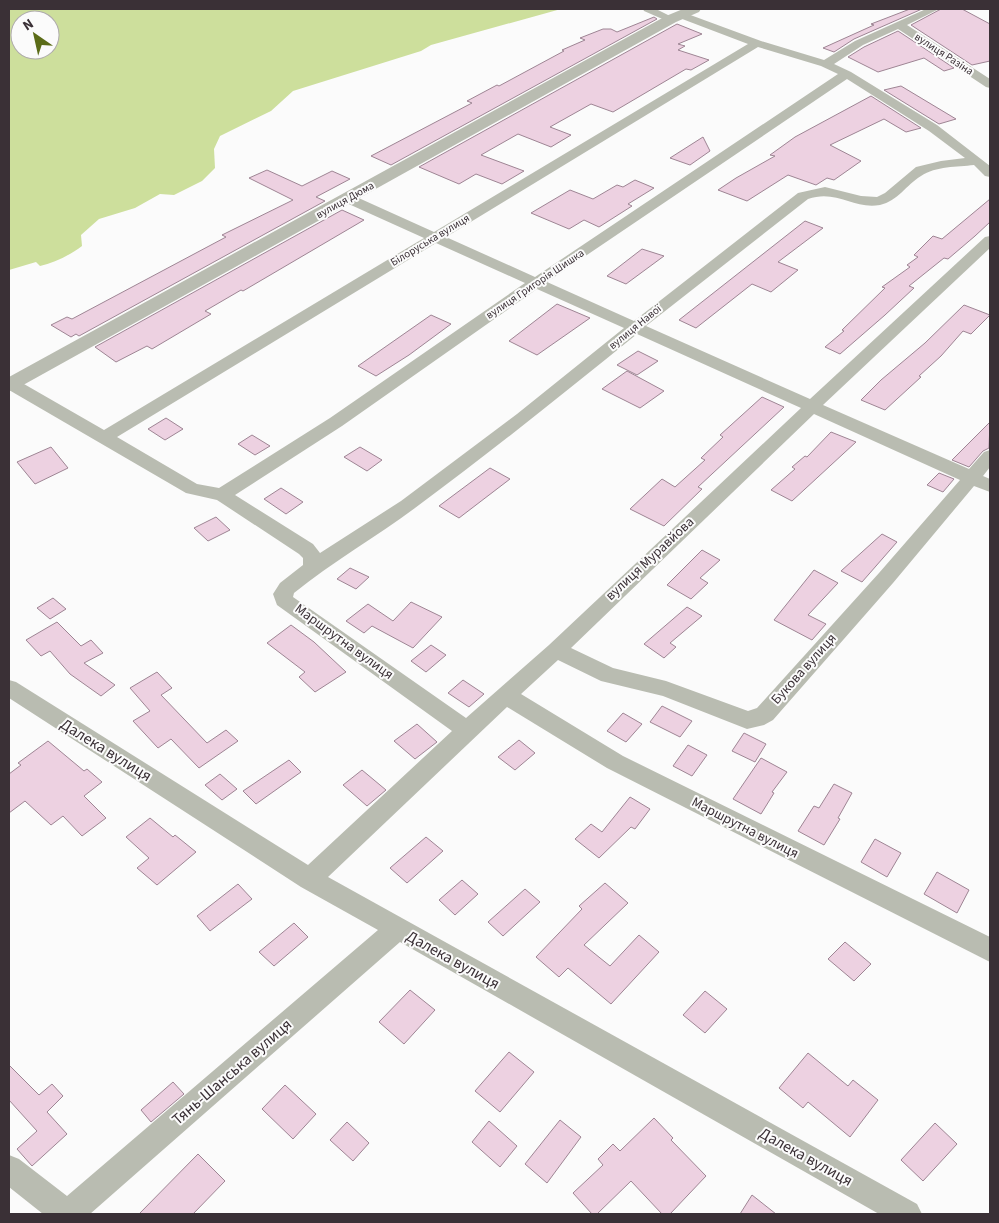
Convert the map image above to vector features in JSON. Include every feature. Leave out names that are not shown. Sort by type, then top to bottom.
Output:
[{"type":"street","points":[[648,9],[682,14],[757,43],[825,64],[848,74],[925,122],[990,173]]},
{"type":"street","points":[[825,64],[858,43],[934,9]]},
{"type":"street","name":"вулиця Дюма","points":[[10,385],[682,14]]},
{"type":"street","name":"вулиця Разіна","points":[[898,24],[990,84]]},
{"type":"street","name":"Білоруська вулиця","points":[[104,436],[757,43]]},
{"type":"street","name":"вулиця Григорія Шишка","points":[[222,495],[336,422],[536,282],[848,74]]},
{"type":"street","name":"вулиця Навої","points":[[313,567],[407,506],[523,418],[634,328],[804,196],[815,191],[827,190],[869,201],[888,198],[910,177],[920,171],[977,161]]},
{"type":"street","points":[[347,198],[990,486]]},
{"type":"street","name":"вулиця Муравйова","points":[[310,879],[467,730],[556,650],[812,406],[990,240]]},
{"type":"street","points":[[10,385],[104,436],[192,489],[222,495],[306,549],[312,557],[313,567]]},
{"type":"street","name":"Букова вулиця","points":[[556,650],[608,675],[666,689],[747,720],[756,719],[765,714],[886,578],[970,477],[990,456]]},
{"type":"street","name":"Маршрутна вулиця","points":[[313,567],[287,588],[283,594],[284,600],[467,730]]},
{"type":"street","name":"Далека вулиця","points":[[9,688],[310,879],[907,1214]]},
{"type":"street","name":"Маршрутна вулиця","points":[[506,696],[615,762],[990,950]]},
{"type":"street","name":"Тянь-Шанська вулиця","points":[[67,1214],[397,929]]},
{"type":"street","points":[[9,1169],[67,1214]]},
{"type":"green space","points":[[9,9],[561,9],[431,45],[421,51],[293,91],[271,111],[220,136],[214,149],[215,168],[202,181],[174,195],[160,194],[135,208],[99,219],[81,235],[82,246],[51,263],[40,266],[36,262],[9,270]]},
{"type":"building","points":[[910,9],[922,9],[854,39],[834,52],[823,48],[874,25],[871,24]]},
{"type":"building","points":[[941,9],[962,9],[990,24],[990,61],[972,65],[911,25]]},
{"type":"building","points":[[654,17],[657,19],[391,165],[371,156],[472,103],[467,101],[564,51],[562,50],[585,40],[580,38],[603,29],[611,29],[617,32]]},
{"type":"building","points":[[677,24],[702,34],[678,44],[685,46],[678,50],[709,60],[691,70],[686,69],[613,112],[591,104],[550,127],[571,135],[551,147],[518,134],[481,155],[524,171],[502,184],[476,174],[459,184],[419,167]]},
{"type":"building","points":[[898,31],[954,68],[944,71],[924,58],[878,72],[848,57]]},
{"type":"building","points":[[901,86],[956,119],[939,124],[884,90]]},
{"type":"building","points":[[871,96],[921,128],[906,132],[884,119],[830,145],[861,161],[834,180],[827,178],[816,185],[788,175],[747,201],[718,190],[775,156],[770,155],[795,137]]},
{"type":"building","points":[[703,137],[710,151],[690,165],[670,158]]},
{"type":"building","points":[[267,170],[302,186],[332,171],[350,179],[316,197],[325,201],[79,336],[76,334],[71,337],[51,325],[67,317],[72,319],[226,237],[222,235],[293,200],[249,178]]},
{"type":"building","points":[[635,180],[654,188],[628,204],[632,206],[599,227],[584,220],[569,229],[531,213],[570,190],[593,199],[617,185],[623,187]]},
{"type":"building","points":[[990,199],[990,222],[975,236],[948,259],[944,258],[909,286],[914,288],[840,354],[825,347],[844,331],[842,330],[885,288],[882,287],[910,267],[907,265],[918,257],[914,255],[933,236],[942,239]]},
{"type":"building","points":[[342,210],[364,220],[243,291],[241,290],[205,311],[211,314],[152,349],[147,346],[116,362],[95,347]]},
{"type":"building","points":[[805,221],[823,228],[778,262],[798,270],[771,292],[752,284],[696,328],[679,320]]},
{"type":"building","points":[[642,249],[664,256],[626,284],[607,276]]},
{"type":"building","points":[[557,304],[590,318],[537,355],[509,341]]},
{"type":"building","points":[[964,305],[990,315],[971,334],[963,331],[941,356],[919,376],[921,377],[885,410],[861,400],[881,380],[925,343]]},
{"type":"building","points":[[431,315],[451,324],[409,355],[376,376],[358,366]]},
{"type":"building","points":[[638,351],[658,361],[637,375],[617,365]]},
{"type":"building","points":[[627,371],[664,391],[640,408],[602,389]]},
{"type":"building","points":[[762,397],[784,407],[698,487],[702,489],[664,526],[630,509],[662,479],[675,487],[705,460],[701,458],[723,437],[720,435]]},
{"type":"building","points":[[166,418],[183,429],[165,440],[148,429]]},
{"type":"building","points":[[990,422],[989,448],[983,451],[969,467],[952,460]]},
{"type":"building","points":[[831,432],[856,442],[792,501],[771,490],[795,469],[792,467],[805,456],[807,457]]},
{"type":"building","points":[[252,435],[270,446],[255,455],[238,444]]},
{"type":"building","points":[[51,447],[68,468],[35,484],[17,462]]},
{"type":"building","points":[[360,447],[382,460],[367,471],[344,457]]},
{"type":"building","points":[[490,468],[510,479],[459,518],[439,506]]},
{"type":"building","points":[[939,473],[954,479],[943,492],[927,485]]},
{"type":"building","points":[[281,488],[303,502],[286,514],[264,499]]},
{"type":"building","points":[[216,517],[230,530],[208,541],[194,528]]},
{"type":"building","points":[[882,534],[897,542],[862,582],[841,571]]},
{"type":"building","points":[[702,550],[720,560],[700,578],[708,583],[691,599],[667,585]]},
{"type":"building","points":[[350,568],[369,577],[356,589],[337,579]]},
{"type":"building","points":[[814,570],[838,583],[808,615],[826,624],[812,640],[774,620]]},
{"type":"building","points":[[53,598],[66,609],[50,619],[37,608]]},
{"type":"building","points":[[411,602],[442,617],[413,648],[372,626],[364,633],[346,621],[368,604],[393,621]]},
{"type":"building","points":[[687,607],[702,616],[670,643],[676,647],[664,658],[644,644]]},
{"type":"building","points":[[57,622],[81,646],[91,640],[103,653],[84,663],[115,685],[101,696],[70,674],[50,651],[41,656],[26,640]]},
{"type":"building","points":[[291,625],[314,642],[346,672],[315,692],[299,677],[305,672],[267,643]]},
{"type":"building","points":[[431,645],[446,655],[426,672],[411,661]]},
{"type":"building","points":[[157,672],[172,688],[161,695],[207,743],[226,730],[238,741],[199,768],[171,739],[158,748],[133,721],[150,711],[130,688]]},
{"type":"building","points":[[463,680],[484,694],[469,707],[448,693]]},
{"type":"building","points":[[662,706],[692,721],[680,737],[650,722]]},
{"type":"building","points":[[623,713],[642,724],[626,742],[607,731]]},
{"type":"building","points":[[417,724],[437,742],[415,759],[394,741]]},
{"type":"building","points":[[744,733],[766,744],[755,762],[732,751]]},
{"type":"building","points":[[519,740],[535,753],[515,770],[498,757]]},
{"type":"building","points":[[48,741],[84,771],[87,769],[102,782],[84,796],[106,818],[82,836],[63,816],[51,825],[25,801],[9,813],[9,774],[21,765],[18,763]]},
{"type":"building","points":[[688,745],[707,755],[692,776],[673,766]]},
{"type":"building","points":[[761,758],[787,772],[772,792],[774,793],[761,814],[733,799]]},
{"type":"building","points":[[289,760],[301,772],[256,804],[243,791]]},
{"type":"building","points":[[362,770],[386,790],[367,806],[343,785]]},
{"type":"building","points":[[220,774],[237,789],[222,800],[205,785]]},
{"type":"building","points":[[834,784],[852,793],[838,818],[840,819],[824,845],[798,831],[814,806],[819,808]]},
{"type":"building","points":[[630,797],[650,809],[635,829],[631,827],[599,858],[575,839],[591,824],[602,832]]},
{"type":"building","points":[[150,818],[173,837],[175,835],[196,852],[157,885],[137,868],[149,858],[126,837]]},
{"type":"building","points":[[426,837],[443,851],[407,883],[390,868]]},
{"type":"building","points":[[875,839],[901,853],[887,877],[861,862]]},
{"type":"building","points":[[937,872],[969,890],[957,913],[924,894]]},
{"type":"building","points":[[462,880],[478,894],[455,915],[439,900]]},
{"type":"building","points":[[605,883],[628,903],[584,945],[610,966],[639,935],[659,952],[611,1004],[568,968],[559,977],[536,957],[582,909],[579,906]]},
{"type":"building","points":[[238,884],[252,899],[210,931],[197,916]]},
{"type":"building","points":[[525,889],[540,902],[503,936],[488,922]]},
{"type":"building","points":[[294,923],[308,937],[274,966],[259,952]]},
{"type":"building","points":[[845,942],[871,964],[854,981],[828,959]]},
{"type":"building","points":[[410,990],[435,1010],[404,1044],[379,1022]]},
{"type":"building","points":[[705,991],[727,1009],[705,1033],[683,1015]]},
{"type":"building","points":[[509,1052],[534,1072],[500,1112],[475,1091]]},
{"type":"building","points":[[808,1053],[848,1086],[853,1080],[878,1100],[850,1137],[808,1102],[803,1108],[779,1088]]},
{"type":"building","points":[[9,1065],[39,1095],[52,1084],[63,1096],[47,1112],[67,1134],[32,1166],[17,1149],[37,1131],[9,1100]]},
{"type":"building","points":[[173,1082],[184,1094],[151,1122],[141,1110]]},
{"type":"building","points":[[285,1085],[316,1114],[293,1139],[262,1109]]},
{"type":"building","points":[[654,1118],[673,1138],[671,1140],[706,1176],[670,1214],[662,1214],[631,1181],[597,1214],[592,1214],[573,1193],[603,1165],[598,1159],[613,1144],[620,1151]]},
{"type":"building","points":[[560,1120],[581,1137],[547,1183],[525,1164]]},
{"type":"building","points":[[489,1121],[517,1146],[500,1167],[472,1142]]},
{"type":"building","points":[[347,1122],[369,1143],[353,1161],[330,1140]]},
{"type":"building","points":[[935,1123],[957,1144],[923,1181],[901,1160]]},
{"type":"building","points":[[198,1154],[225,1181],[193,1214],[139,1214]]},
{"type":"building","points":[[752,1195],[776,1214],[740,1214]]}]
